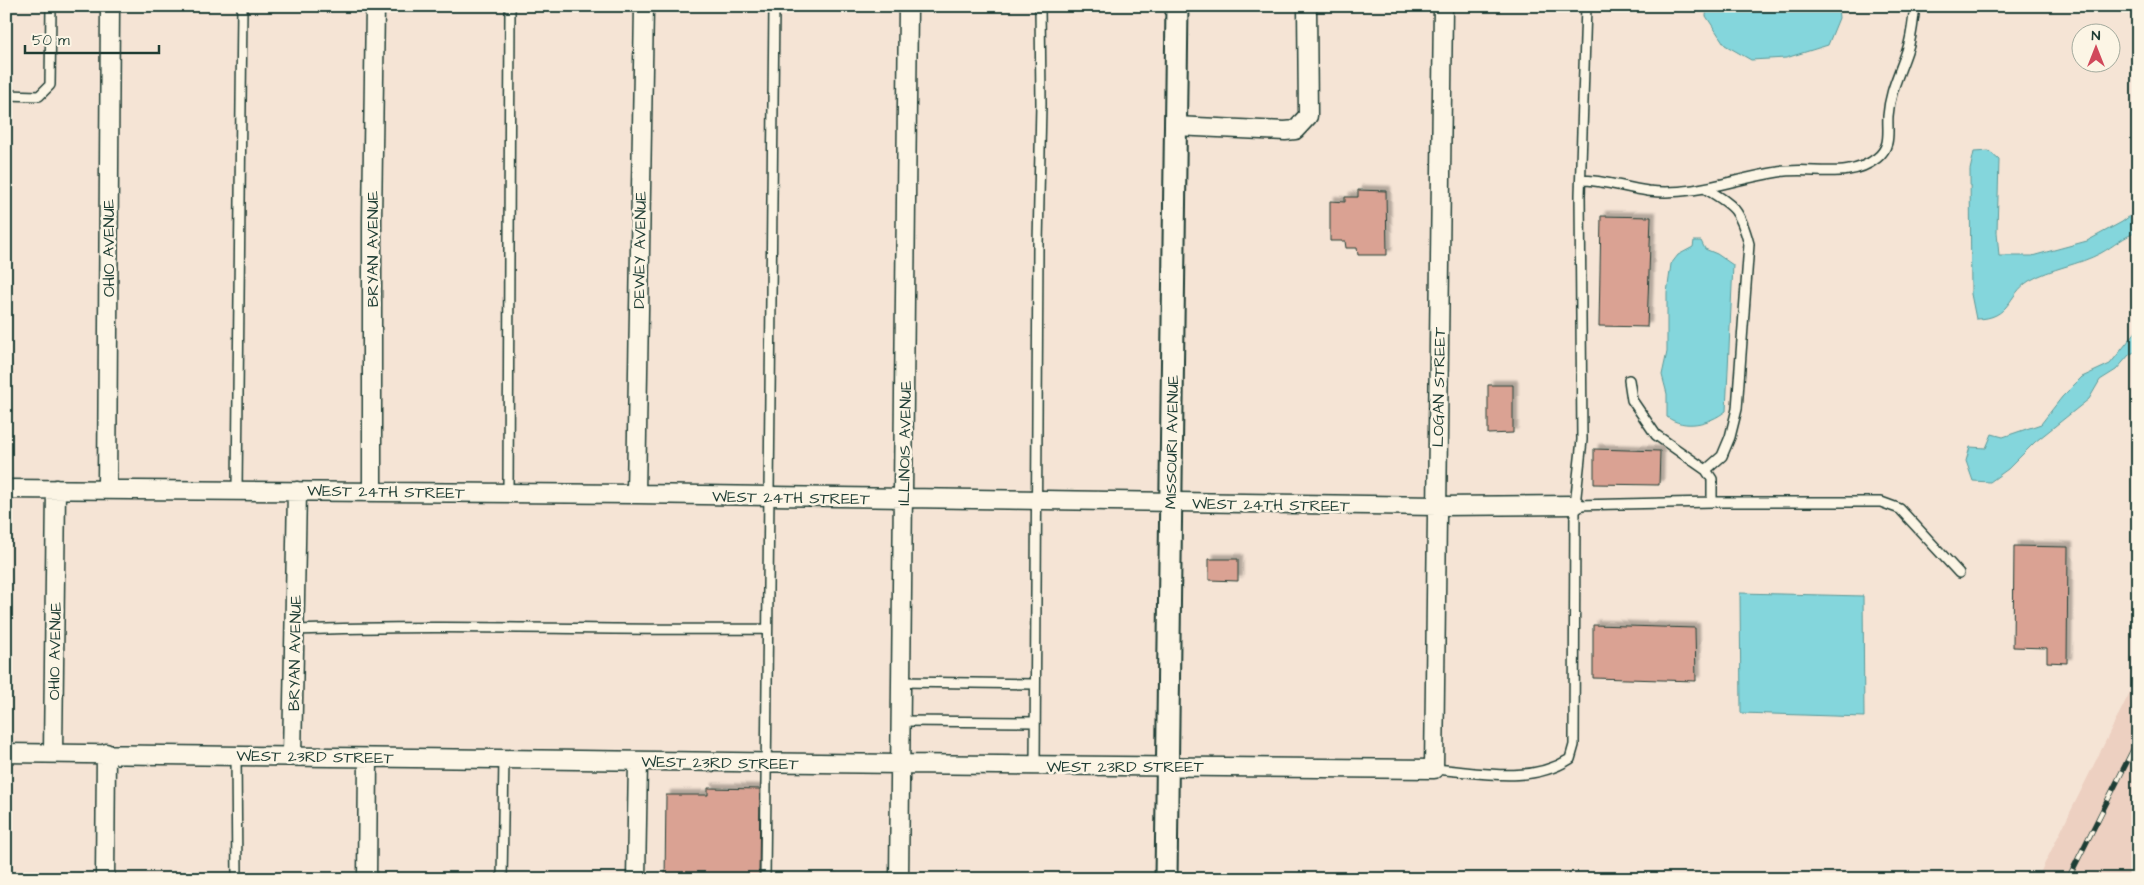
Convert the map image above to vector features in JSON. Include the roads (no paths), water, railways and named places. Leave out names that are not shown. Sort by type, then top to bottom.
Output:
[{"type":"street","name":"OHIO AVENUE","points":[[107,489],[110,6]]},
{"type":"street","name":"BRYAN AVENUE","points":[[372,491],[372,220],[375,6]]},
{"type":"street","name":"DEWEY AVENUE","points":[[636,494],[644,6]]},
{"type":"street","name":"ILLINOIS AVENUE","points":[[900,879],[908,6]]},
{"type":"street","name":"MISSOURI AVENUE","points":[[1166,879],[1177,6]]},
{"type":"street","points":[[1175,126],[1295,130],[1308,116],[1307,6]]},
{"type":"street","name":"LOGAN STREET","points":[[1434,769],[1443,6]]},
{"type":"street","name":"WEST 24TH STREET","points":[[6,489],[297,490],[1437,506],[1576,506]]},
{"type":"street","name":"OHIO AVENUE","points":[[53,753],[56,489]]},
{"type":"street","name":"BRYAN AVENUE","points":[[292,756],[297,490]]},
{"type":"street","name":"WEST 23RD STREET","points":[[6,753],[1434,769]]},
{"type":"street","points":[[105,879],[106,753]]},
{"type":"street","points":[[367,879],[368,758]]},
{"type":"street","points":[[636,879],[638,761]]},
{"type":"lane","points":[[6,95],[40,96],[50,85],[51,6]]},
{"type":"lane","points":[[237,490],[242,6]]},
{"type":"lane","points":[[508,493],[510,6]]},
{"type":"lane","points":[[765,879],[774,6]]},
{"type":"lane","points":[[1035,766],[1038,244],[1041,104],[1040,6]]},
{"type":"lane","points":[[1434,769],[1522,776],[1555,769],[1570,759],[1574,745],[1576,506],[1582,440],[1581,180],[1586,6]]},
{"type":"lane","points":[[1581,180],[1606,182],[1647,191],[1706,189],[1780,171],[1835,172],[1858,168],[1879,157],[1889,139],[1890,94],[1908,49],[1915,6]]},
{"type":"lane","points":[[1706,189],[1731,204],[1744,223],[1749,244],[1738,409],[1722,456],[1706,470]]},
{"type":"lane","points":[[1629,380],[1632,400],[1656,435],[1706,470],[1712,479],[1712,502]]},
{"type":"lane","points":[[1576,506],[1712,502],[1881,502],[1900,509],[1959,574]]},
{"type":"lane","points":[[295,630],[412,627],[767,629]]},
{"type":"lane","points":[[901,682],[1036,684]]},
{"type":"lane","points":[[901,721],[1035,722]]},
{"type":"lane","points":[[236,755],[237,879]]},
{"type":"lane","points":[[502,879],[504,759]]},
{"type":"water","points":[[1707,6],[1838,6],[1839,18],[1828,45],[1786,58],[1751,60],[1725,45],[1706,16]]},
{"type":"water","points":[[1989,151],[1999,160],[1997,232],[1999,256],[2032,256],[2087,241],[2122,222],[2138,210],[2138,232],[2084,261],[2046,273],[2029,281],[2016,293],[2002,311],[1987,318],[1976,319],[1971,294],[1970,170],[1974,152]]},
{"type":"water","points":[[1694,241],[1701,241],[1705,249],[1717,254],[1733,265],[1726,411],[1705,422],[1689,424],[1674,421],[1667,417],[1667,394],[1662,375],[1667,352],[1667,293],[1671,264],[1678,255],[1693,247]]},
{"type":"water","points":[[2138,329],[2138,350],[2129,355],[2116,370],[2100,380],[2089,399],[2035,442],[2008,469],[1990,482],[1973,481],[1966,461],[1970,447],[1986,448],[1992,434],[2003,437],[2041,424],[2062,397],[2082,377],[2110,364]]},
{"type":"water","points":[[1740,593],[1863,596],[1864,717],[1741,713]]},
{"type":"railway","points":[[2068,879],[2138,740]]}]
